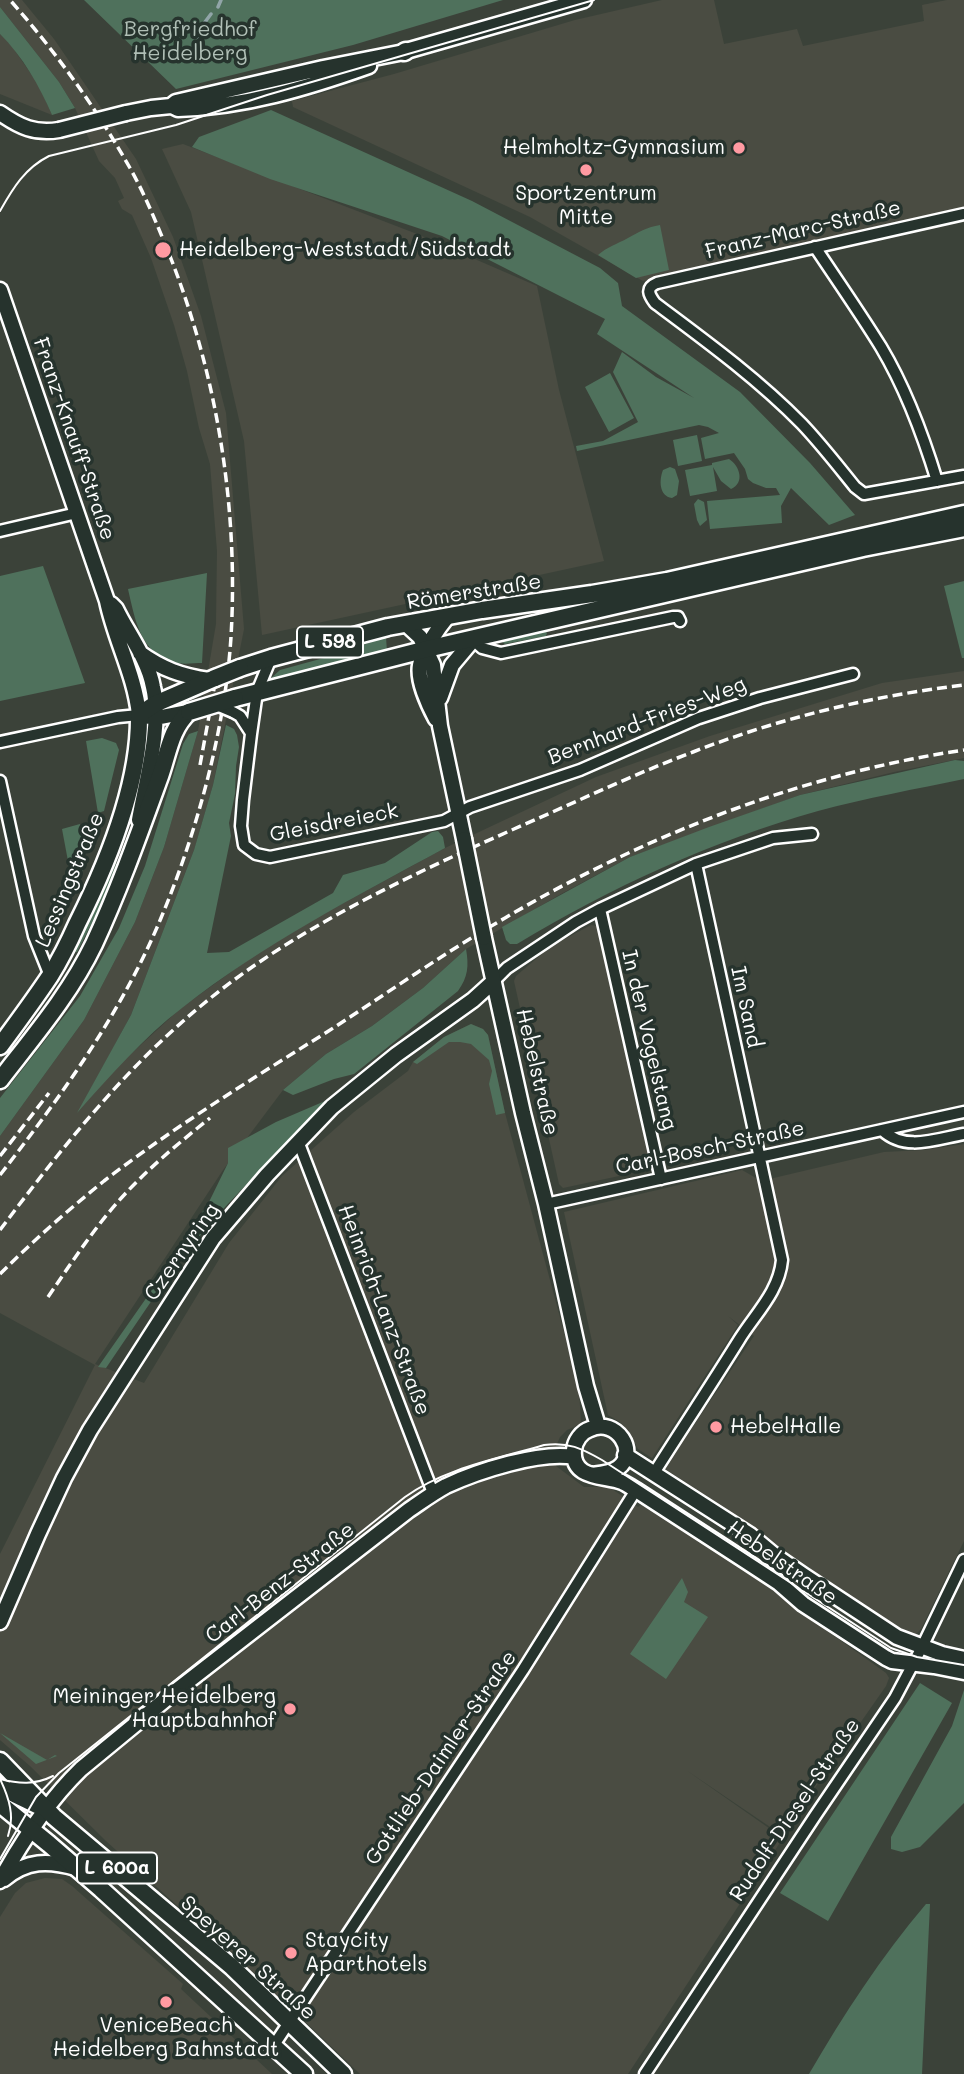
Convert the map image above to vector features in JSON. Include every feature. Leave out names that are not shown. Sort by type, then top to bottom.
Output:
[{"type":"main road","points":[[0,113],[26,129],[40,132],[59,130],[405,51],[584,0]]},
{"type":"main road","name":"Franz-Knauff-Straße","points":[[0,292],[107,601],[134,686],[139,715]]},
{"type":"main road","name":"Römerstraße","points":[[139,715],[155,711],[189,683],[209,680],[271,658],[406,624],[667,580],[964,514]]},
{"type":"main road","name":"Römerstraße","points":[[188,712],[214,704],[234,705],[257,692],[427,649],[863,548],[964,528]]},
{"type":"main road","name":"Franz-Knauff-Straße","points":[[107,601],[116,609],[139,652],[153,687],[155,711]]},
{"type":"main road","name":"Hebelstraße","points":[[440,726],[425,696],[419,666],[433,634],[447,616]]},
{"type":"main road","name":"Hebelstraße","points":[[406,624],[420,637],[433,665],[440,726],[484,938],[523,1113],[547,1204],[586,1385],[598,1426],[618,1432],[625,1455],[751,1535],[774,1555],[887,1630],[906,1642],[964,1659]]},
{"type":"main road","points":[[438,702],[452,665],[473,640]]},
{"type":"main road","points":[[139,652],[189,683]]},
{"type":"main road","points":[[155,711],[188,712]]},
{"type":"main road","name":"Lessingstraße","points":[[0,1080],[62,998],[93,945],[124,873],[135,840],[155,711]]},
{"type":"main road","points":[[135,840],[174,732],[188,712]]},
{"type":"main road","name":"Lessingstraße","points":[[0,1046],[50,975],[86,907],[125,803],[137,742],[139,715]]},
{"type":"main road","points":[[50,975],[62,998]]},
{"type":"main road","name":"Czernyring","points":[[0,1622],[64,1478],[117,1387],[213,1238],[298,1141],[355,1086],[473,1000],[494,981]]},
{"type":"main road","points":[[574,1457],[578,1439],[586,1430],[598,1426]]},
{"type":"main road","name":"Carl-Benz-Straße","points":[[47,1809],[81,1769],[177,1690],[433,1493],[464,1479],[526,1460],[558,1455],[574,1457]]},
{"type":"main road","points":[[592,1475],[617,1469],[625,1455]]},
{"type":"main road","name":"Hebelstraße","points":[[574,1457],[582,1469],[592,1475],[622,1482],[636,1490],[892,1661],[964,1672]]},
{"type":"main road","name":"Speyerer Straße","points":[[0,1761],[47,1809],[232,1967],[343,2074]]},
{"type":"main road","points":[[0,1787],[47,1809],[18,1848],[0,1882]]},
{"type":"main road","name":"L 600a","points":[[0,1804],[78,1868],[304,2074]]},
{"type":"main road","points":[[0,1882],[22,1866],[48,1863],[78,1868]]},
{"type":"street","name":"Franz-Marc-Straße","points":[[937,481],[864,494],[855,487],[804,425],[769,392],[655,303],[649,295],[651,286],[964,214]]},
{"type":"street","points":[[815,247],[881,347],[901,384],[923,435],[937,481],[964,476]]},
{"type":"street","points":[[0,531],[77,513]]},
{"type":"street","points":[[473,640],[482,648],[500,653],[673,617],[678,617],[680,621]]},
{"type":"street","name":"Gleisdreieck","points":[[271,658],[257,692],[241,827],[244,845],[256,854],[270,857],[427,825],[443,821],[458,812]]},
{"type":"street","name":"Bernhard-Fries-Weg","points":[[458,812],[580,770],[724,709],[853,674]]},
{"type":"street","points":[[234,705],[251,734]]},
{"type":"street","name":"Römerstraße","points":[[0,742],[139,715]]},
{"type":"street","points":[[0,781],[34,936],[50,975]]},
{"type":"street","points":[[494,981],[507,968],[600,909],[696,864],[772,838],[812,834]]},
{"type":"street","name":"Im Sand","points":[[696,864],[758,1157]]},
{"type":"street","name":"In der Vogelstang","points":[[600,909],[661,1179]]},
{"type":"street","name":"Carl-Bosch-Straße","points":[[547,1204],[964,1112]]},
{"type":"street","points":[[882,1130],[892,1139],[913,1143],[964,1133]]},
{"type":"street","name":"Heinrich-Lanz-Straße","points":[[298,1141],[433,1493]]},
{"type":"street","points":[[654,1473],[778,1282],[782,1260],[758,1157]]},
{"type":"street","name":"Gottlieb-Daimler-Straße","points":[[274,2045],[523,1670],[636,1490]]},
{"type":"street","name":"Rudolf-Diesel-Straße","points":[[645,2074],[895,1698],[964,1560]]},
{"type":"shaded area","points":[[0,0],[22,0],[54,39],[136,159],[173,237],[201,316],[226,413],[244,629],[213,785],[194,850],[131,1015],[80,1109],[121,1063],[181,1008],[259,952],[445,848],[596,777],[710,736],[882,683],[964,671],[964,758],[800,795],[630,857],[466,949],[423,988],[372,1026],[326,1054],[283,1090],[223,1170],[95,1364],[144,1383],[229,1243],[282,1176],[354,1112],[408,1071],[413,1062],[444,1037],[471,1024],[483,1029],[488,1035],[505,1113],[579,1388],[581,1424],[567,1430],[560,1437],[556,1466],[584,1487],[609,1487],[638,1507],[643,1503],[773,1588],[798,1610],[886,1673],[889,1678],[782,1835],[686,1770],[783,1838],[628,2074],[360,2074],[0,1740],[0,1554],[95,1365],[0,1313],[0,1136],[84,1020],[135,922],[164,847],[198,731],[216,624],[217,551],[210,464],[174,325],[151,258],[132,215],[122,209],[118,201],[124,198],[115,178],[99,161],[75,108],[59,82],[0,7]]},
{"type":"shaded area","name":"Helmholtz-Gymnasium","points":[[662,0],[714,0],[724,44],[797,29],[803,46],[924,21],[922,5],[964,0],[964,209],[643,281],[530,217],[293,107],[292,101],[394,74],[575,20]]},
{"type":"shaded area","points":[[0,34],[11,45],[40,87],[52,115],[0,94]]},
{"type":"shaded area","points":[[183,144],[417,234],[537,286],[559,390],[604,561],[262,635],[244,441],[191,212],[162,149]]},
{"type":"shaded area","points":[[591,925],[597,926],[650,1165],[647,1170],[563,1188],[559,1184],[514,981],[516,976],[550,947]]},
{"type":"shaded area","points":[[964,1144],[964,1541],[921,1629],[915,1635],[898,1630],[769,1544],[757,1532],[668,1473],[665,1468],[754,1336],[728,1316],[738,1325],[652,1458],[638,1449],[620,1422],[608,1415],[564,1212],[742,1170],[761,1181],[884,1152]]},
{"type":"shaded area","points":[[45,1878],[62,1879],[72,1886],[183,1984],[181,1989],[272,2074],[0,2074],[0,1917],[15,1893],[26,1883]]},
{"type":"green space","name":"Bergfriedhof Heidelberg","points":[[84,0],[503,0],[353,45],[176,89]]},
{"type":"green space","points":[[0,7],[59,82],[75,108],[52,115],[30,72],[0,34]]},
{"type":"green space","points":[[271,110],[472,201],[600,268],[618,283],[622,306],[740,392],[810,463],[855,515],[829,525],[791,488],[781,506],[782,523],[710,529],[707,501],[780,495],[776,488],[766,488],[748,479],[734,453],[705,459],[701,438],[719,433],[708,427],[699,425],[577,451],[576,446],[603,441],[638,422],[613,372],[622,352],[656,377],[694,398],[597,334],[605,319],[442,236],[270,179],[192,147],[199,137]]},
{"type":"green space","points":[[660,225],[669,270],[636,278],[598,255],[640,232]]},
{"type":"green space","points":[[610,373],[634,418],[609,432],[585,387]]},
{"type":"green space","points":[[697,435],[702,461],[678,466],[673,440]]},
{"type":"green space","points":[[729,459],[739,474],[735,486],[731,489],[721,481],[713,467],[717,491],[690,496],[685,470]]},
{"type":"green space","points":[[670,467],[675,469],[679,481],[677,495],[672,498],[662,491],[661,483],[663,470]]},
{"type":"green space","points":[[698,499],[704,502],[707,520],[700,526],[694,504]]},
{"type":"green space","points":[[43,566],[85,683],[0,701],[0,576]]},
{"type":"green space","points":[[207,573],[202,663],[180,663],[162,658],[146,643],[141,633],[128,589]]},
{"type":"green space","points":[[964,581],[964,658],[962,658],[944,586]]},
{"type":"green space","points":[[544,630],[546,636],[505,644],[501,641],[502,638]]},
{"type":"green space","points":[[386,637],[387,652],[270,679],[280,670]]},
{"type":"green space","points":[[226,725],[234,729],[239,747],[235,794],[229,823],[231,836],[207,953],[229,952],[333,893],[343,875],[385,863],[432,832],[438,831],[443,837],[445,848],[310,922],[213,985],[154,1032],[77,1113],[131,1015],[194,850],[213,785]]},
{"type":"green space","points":[[198,731],[164,847],[135,922],[84,1020],[0,1136],[0,1098],[80,996],[119,928],[145,866],[183,744],[189,734]]},
{"type":"green space","points":[[102,738],[116,743],[119,750],[104,811],[98,813],[86,741]]},
{"type":"green space","points":[[955,760],[964,761],[964,779],[836,806],[739,836],[663,867],[589,903],[517,944],[510,944],[506,940],[502,927],[630,857],[800,795]]},
{"type":"green space","points":[[139,775],[113,875],[77,952],[69,953]]},
{"type":"green space","points":[[80,824],[86,862],[74,893],[62,829]]},
{"type":"green space","points":[[466,949],[467,971],[458,991],[354,1074],[293,1095],[283,1090],[326,1054],[372,1026],[423,988]]},
{"type":"green space","points":[[471,1024],[483,1029],[488,1035],[505,1113],[496,1115],[489,1084],[492,1071],[489,1060],[471,1044],[449,1042],[417,1064],[413,1062],[444,1037]]},
{"type":"green space","points":[[325,1101],[210,1223],[169,1275],[106,1368],[98,1367],[209,1202],[228,1163],[228,1148],[276,1122]]},
{"type":"green space","points":[[682,1578],[688,1592],[684,1602],[708,1617],[666,1679],[630,1654]]},
{"type":"green space","points":[[920,1683],[952,1703],[828,1921],[780,1893]]},
{"type":"green space","points":[[964,1690],[964,1803],[920,1847],[902,1852],[891,1849],[891,1837],[952,1726]]},
{"type":"green space","points":[[0,1733],[47,1760],[36,1764]]},
{"type":"green space","points":[[926,1904],[930,1904],[922,2074],[809,2074],[864,1986]]},
{"type":"waterway","points":[[218,7],[221,0]]},
{"type":"waterway","points":[[197,37],[211,14]]},
{"type":"tram line","points":[[0,211],[26,173],[49,156],[176,125],[267,95],[594,0]]},
{"type":"tram line","points":[[0,1859],[36,1797],[59,1773],[405,1497],[454,1471],[544,1445],[575,1447],[602,1460],[891,1648],[917,1657],[964,1665]]},
{"type":"tram line","points":[[0,1779],[27,1783],[53,1776]]},
{"type":"tram line","points":[[0,1779],[10,1807],[8,1836]]},
{"type":"railway","points":[[0,1175],[89,1052],[128,987],[161,918],[186,851],[216,744],[228,672],[233,586],[227,484],[220,434],[197,335],[181,286],[148,203],[117,146],[74,81],[10,0]]},
{"type":"railway","points":[[0,1230],[70,1140],[119,1083],[173,1030],[274,952],[352,906],[433,866],[625,780],[726,740],[792,719],[860,702],[964,685]]},
{"type":"railway","points":[[200,765],[214,689]]},
{"type":"railway","points":[[0,1274],[77,1203],[158,1142],[460,945],[559,888],[669,835],[785,792],[844,775],[964,750]]},
{"type":"railway","points":[[0,1156],[49,1093]]},
{"type":"railway","points":[[48,1297],[114,1206],[166,1154],[210,1118]]},
{"type":"place","name":"Helmholtz-Gymnasium","points":[[739,148]]},
{"type":"place","name":"Sportzentrum Mitte","points":[[586,170]]},
{"type":"place","name":"Heidelberg-Weststadt/Südstadt","points":[[163,250]]},
{"type":"place","name":"HebelHalle","points":[[716,1427]]},
{"type":"place","name":"Meininger Heidelberg Hauptbahnhof","points":[[290,1709]]},
{"type":"place","name":"Staycity Aparthotels","points":[[291,1953]]},
{"type":"place","name":"VeniceBeach Heidelberg Bahnstadt","points":[[166,2002]]}]
